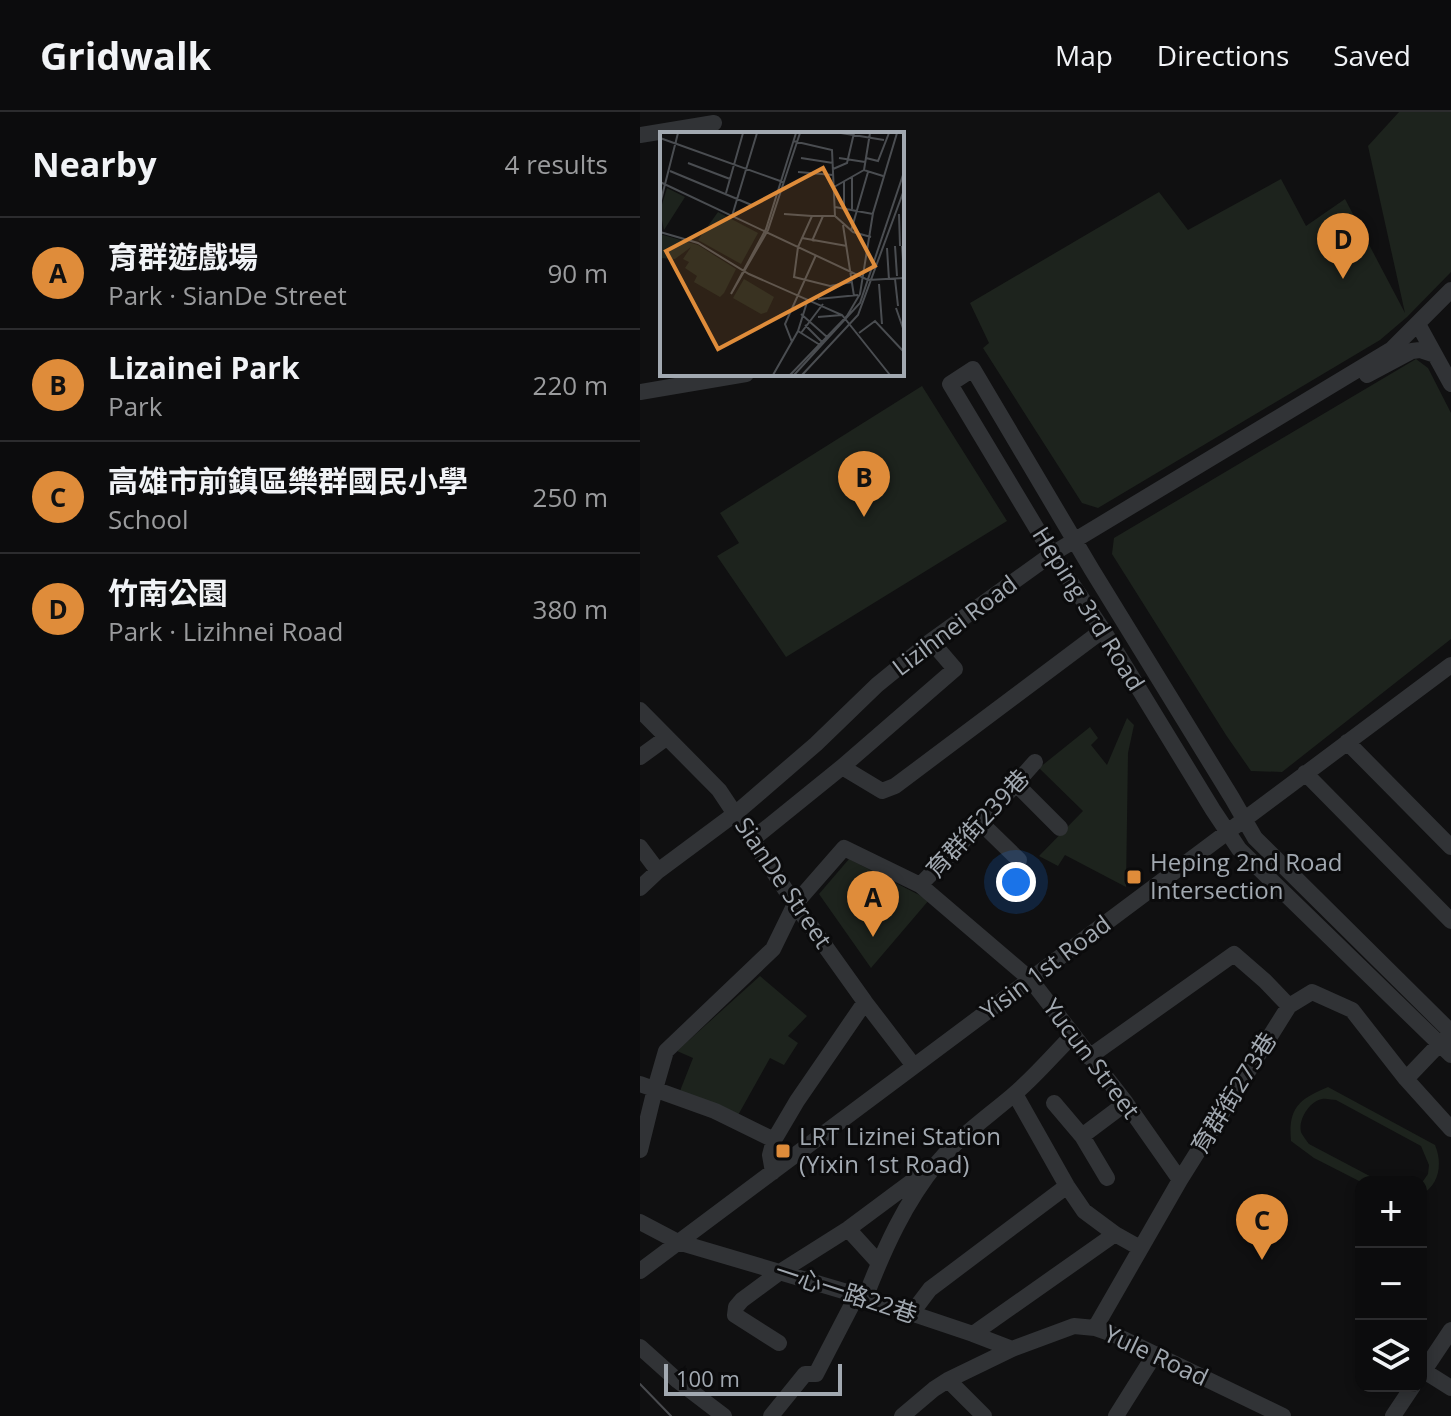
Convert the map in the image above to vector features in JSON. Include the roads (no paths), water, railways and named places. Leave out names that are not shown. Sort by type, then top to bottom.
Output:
[{"type":"street","points":[[640,135],[714,123]]},
{"type":"street","name":"Lizihnei Road","points":[[640,888],[736,813],[816,744],[877,685],[931,641],[1052,554],[1392,349],[1451,290]]},
{"type":"street","points":[[1418,324],[1451,384]]},
{"type":"street","name":"Lizihnei Road","points":[[1299,405],[1412,351],[1435,355]]},
{"type":"street","name":"Heping 3rd Road","points":[[973,369],[1255,838],[1448,1041],[1239,849],[1052,554],[950,384],[973,369]]},
{"type":"street","points":[[640,392],[734,376]]},
{"type":"street","points":[[842,767],[882,791],[895,786],[1103,630]]},
{"type":"street","points":[[753,839],[955,669],[931,641]]},
{"type":"street","name":"Yisin 1st Road","points":[[640,1271],[1451,665]]},
{"type":"street","name":"SianDe Street","points":[[640,710],[719,790],[795,904],[914,1066]]},
{"type":"street","points":[[640,757],[666,738]]},
{"type":"street","points":[[1347,742],[1449,841]]},
{"type":"street","name":"育群街239巷","points":[[920,885],[1035,762]]},
{"type":"street","points":[[1305,773],[1451,921]]},
{"type":"street","points":[[1016,784],[1060,828]]},
{"type":"street","points":[[981,823],[1019,860]]},
{"type":"street","points":[[640,847],[658,871]]},
{"type":"street","name":"Yucun Street","points":[[640,1150],[647,1087],[666,1051],[773,949],[795,904],[844,848],[920,885],[1030,979],[1126,1103],[1180,1180]]},
{"type":"street","points":[[1089,1057],[1234,954],[1289,1006],[1312,992],[1352,1010],[1406,1079],[1451,1129]]},
{"type":"street","points":[[773,1172],[770,1155],[774,1140],[865,1002]]},
{"type":"street","name":"育群街273巷","points":[[1180,1180],[1289,1006]]},
{"type":"street","points":[[771,1416],[805,1375],[816,1374],[879,1263],[899,1218],[937,1163],[966,1133],[1015,1094],[1073,1035]]},
{"type":"street","points":[[1406,1079],[1448,1041]]},
{"type":"street","points":[[647,1087],[715,1111],[774,1140]]},
{"type":"street","points":[[1015,1094],[1084,1211],[1140,1248]]},
{"type":"street","points":[[1054,1103],[1082,1136],[1107,1178]]},
{"type":"street","points":[[1082,1136],[1126,1103]]},
{"type":"street","points":[[779,1343],[735,1315],[736,1307],[742,1300],[848,1229],[937,1163]]},
{"type":"street","points":[[1095,1328],[1180,1180]]},
{"type":"street","points":[[911,1314],[930,1289],[1067,1186]]},
{"type":"street","name":"一心一路22巷","points":[[640,1222],[678,1242],[861,1296],[1012,1349]]},
{"type":"street","points":[[848,1229],[879,1263]]},
{"type":"street","points":[[973,1334],[1115,1234]]},
{"type":"street","name":"Yule Road","points":[[902,1416],[948,1380],[1012,1349],[1074,1326],[1095,1328],[1115,1335],[1283,1416]]},
{"type":"street","points":[[1427,1366],[1451,1330]]},
{"type":"street","points":[[640,1347],[724,1416]]},
{"type":"street","points":[[1119,1415],[1155,1354]]},
{"type":"street","points":[[1427,1376],[1451,1388]]},
{"type":"street","points":[[948,1380],[984,1416]]},
{"type":"street","points":[[1393,1416],[1409,1392]]},
{"type":"tram line","points":[[640,1384],[671,1416]]},
{"type":"place","name":"竹南公園","points":[[1343,279]]},
{"type":"place","name":"Lizainei Park","points":[[864,517]]},
{"type":"place","name":"Heping 2nd Road Intersection","points":[[1134,877]]},
{"type":"place","name":"育群遊戲場","points":[[873,937]]},
{"type":"place","name":"LRT Lizinei Station (Yixin 1st Road)","points":[[783,1151]]},
{"type":"place","name":"高雄市前鎮區樂群國民小學","points":[[1262,1260]]}]
